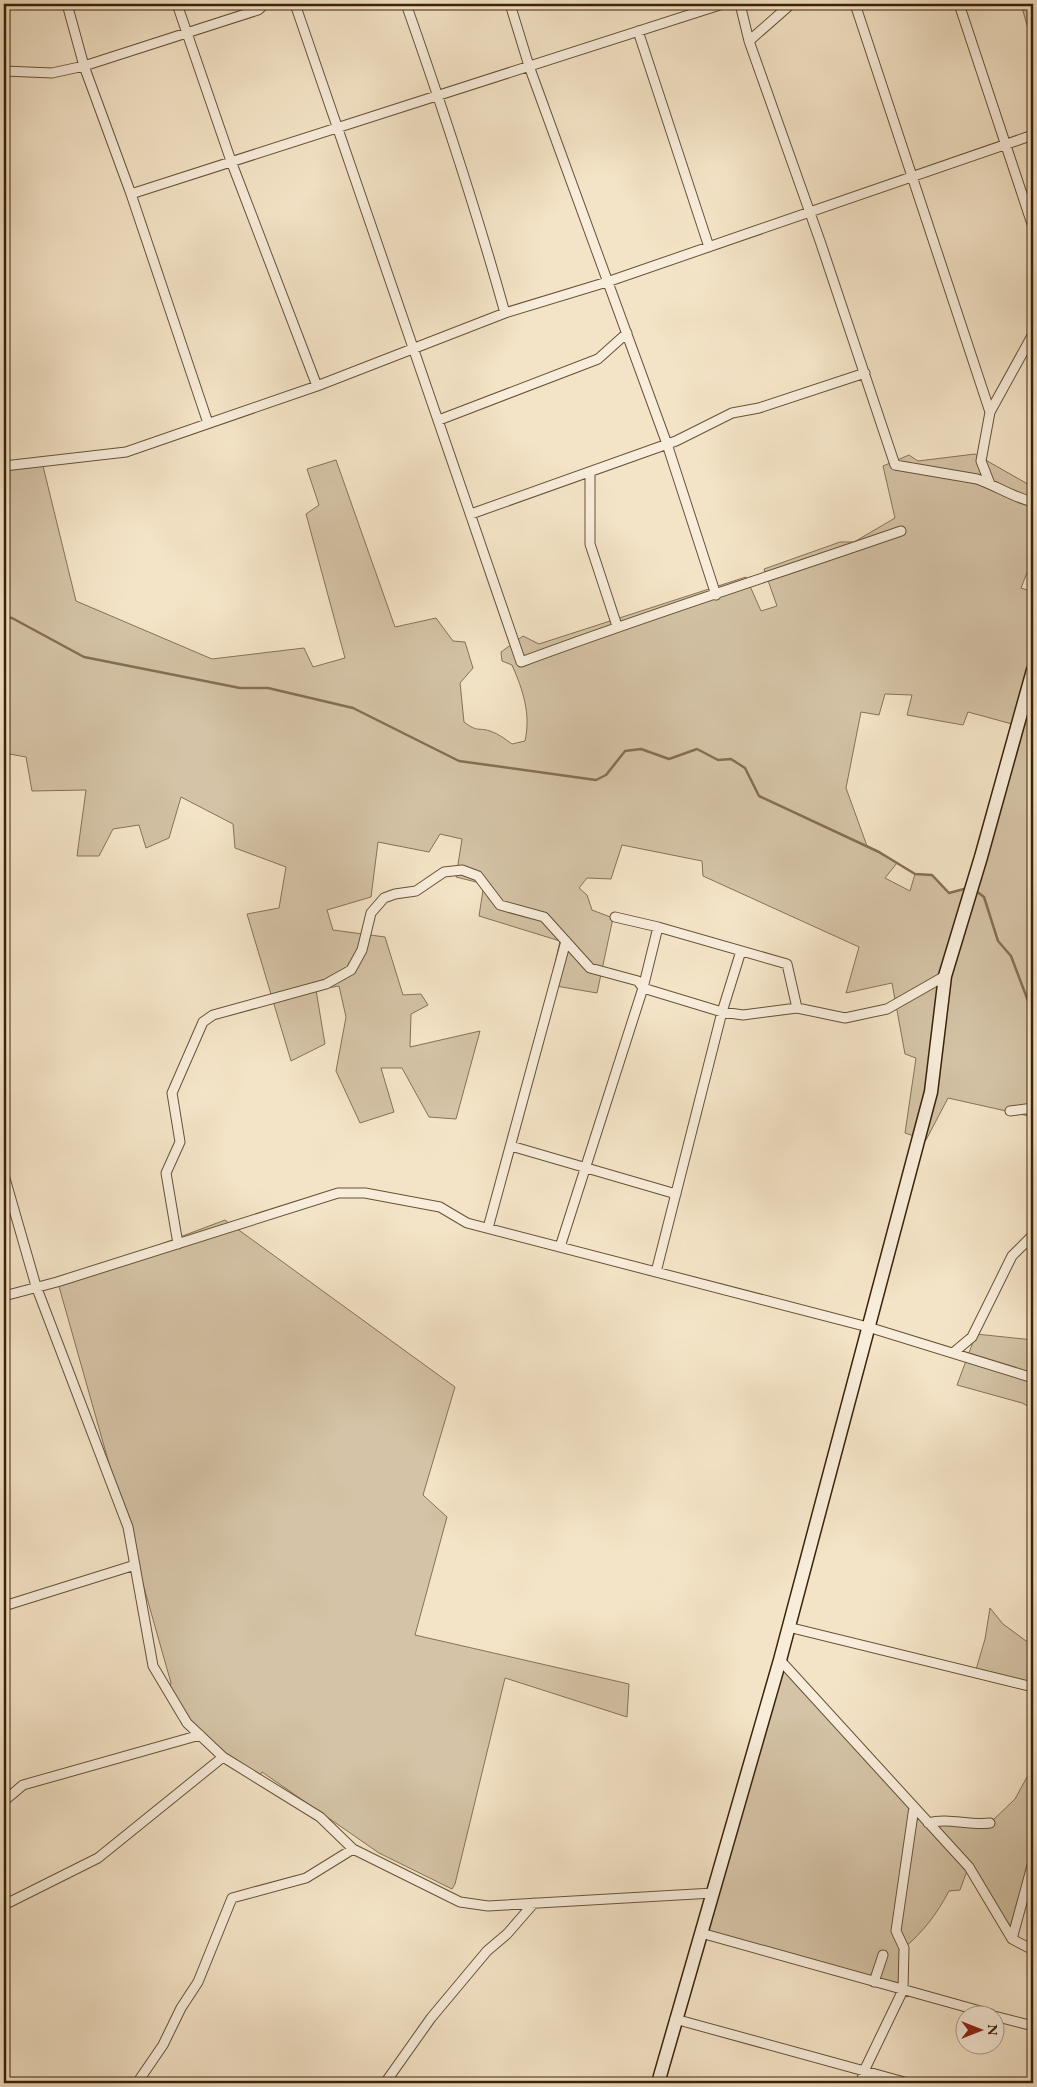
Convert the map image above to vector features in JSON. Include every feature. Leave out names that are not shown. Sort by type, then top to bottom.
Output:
[{"type":"main road","points":[[658,2083],[780,1660],[931,1092],[945,976],[979,864],[1033,670]]},
{"type":"street","points":[[67,4],[84,66],[131,194],[208,424]]},
{"type":"street","points":[[177,4],[231,161],[317,386]]},
{"type":"street","points":[[4,71],[52,73],[84,66],[258,10],[265,4]]},
{"type":"street","points":[[295,4],[522,662],[617,626],[716,595],[901,531]]},
{"type":"street","points":[[406,4],[438,95],[486,245],[505,313]]},
{"type":"street","points":[[510,4],[529,66],[668,444],[716,595]]},
{"type":"street","points":[[131,194],[723,4]]},
{"type":"street","points":[[740,4],[749,40],[865,373],[895,465],[977,479],[1012,497],[1033,502]]},
{"type":"street","points":[[749,40],[791,4]]},
{"type":"street","points":[[855,4],[990,412]]},
{"type":"street","points":[[959,4],[1033,228]]},
{"type":"street","points":[[638,31],[709,247]]},
{"type":"street","points":[[4,466],[126,452],[317,386],[505,313],[607,282],[1033,136]]},
{"type":"street","points":[[439,420],[598,359],[627,333]]},
{"type":"street","points":[[990,484],[981,461],[990,412],[1033,334]]},
{"type":"street","points":[[471,514],[676,442],[732,413],[759,408],[865,373]]},
{"type":"street","points":[[590,472],[590,544],[617,626]]},
{"type":"street","points":[[178,1244],[166,1174],[180,1142],[172,1092],[203,1022],[213,1015],[326,984],[350,970],[362,950],[371,912],[384,898],[395,894],[416,891],[444,872],[462,870],[478,876],[500,905],[544,917],[590,968],[638,981],[643,988],[722,1012],[743,1016],[797,1008],[845,1018],[887,1009],[945,976]]},
{"type":"street","points":[[615,917],[658,927],[787,964],[797,1008]]},
{"type":"street","points":[[560,1247],[643,988],[658,927]]},
{"type":"street","points":[[488,1228],[566,941]]},
{"type":"street","points":[[656,1272],[722,1012],[741,951]]},
{"type":"street","points":[[1010,1111],[1033,1108]]},
{"type":"street","points":[[511,1146],[676,1194]]},
{"type":"street","points":[[4,1175],[36,1286],[128,1527],[153,1666],[187,1723],[223,1757],[320,1818],[353,1849],[460,1902],[488,1906],[713,1892]]},
{"type":"street","points":[[4,1296],[57,1282],[338,1193],[365,1193],[440,1207],[467,1223],[868,1327],[1033,1378]]},
{"type":"street","points":[[953,1353],[972,1337],[1012,1256],[1033,1235]]},
{"type":"street","points":[[4,1606],[135,1565]]},
{"type":"street","points":[[788,1627],[1033,1687]]},
{"type":"street","points":[[780,1660],[968,1867],[1012,1939],[1033,1950]]},
{"type":"street","points":[[4,1801],[23,1785],[200,1735]]},
{"type":"street","points":[[4,1904],[98,1858],[223,1757]]},
{"type":"street","points":[[860,2083],[868,2072],[903,1990],[904,1948],[896,1931],[914,1807]]},
{"type":"street","points":[[928,1823],[938,1820],[975,1825],[990,1823]]},
{"type":"street","points":[[137,2083],[163,2045],[181,2008],[198,1982],[232,1898],[306,1878],[353,1849]]},
{"type":"street","points":[[1012,1939],[1033,1862]]},
{"type":"street","points":[[385,2083],[431,2018],[487,1951],[507,1934],[534,1903]]},
{"type":"street","points":[[701,1933],[954,2004]]},
{"type":"street","points":[[874,1982],[883,1955]]},
{"type":"street","points":[[676,2019],[908,2083]]},
{"type":"street","points":[[1004,2019],[1033,2026]]},
{"type":"street","points":[[868,2072],[871,2083]]},
{"type":"street","points":[[1031,2083],[1033,2074]]},
{"type":"shaded area","points":[[1021,4],[1033,4],[1033,46]]},
{"type":"shaded area","points":[[975,454],[1033,487],[1033,557],[1021,588],[1033,592],[1033,1117],[948,1098],[926,1140],[905,1133],[916,1058],[905,1054],[892,983],[846,993],[859,947],[703,876],[702,861],[622,845],[611,879],[587,878],[579,888],[587,895],[592,910],[613,918],[597,993],[550,985],[560,941],[479,916],[484,884],[456,877],[462,839],[440,834],[429,852],[378,842],[371,897],[327,910],[333,930],[385,937],[403,995],[421,994],[428,1005],[411,1014],[410,1047],[480,1031],[456,1119],[429,1117],[402,1068],[381,1068],[394,1112],[360,1123],[336,1071],[346,1017],[339,986],[316,990],[325,1044],[291,1061],[247,914],[279,908],[286,867],[235,848],[233,824],[181,797],[169,838],[146,848],[139,825],[113,829],[99,856],[77,856],[86,790],[32,791],[26,757],[4,753],[4,466],[42,462],[76,601],[212,659],[304,648],[313,667],[345,658],[306,514],[319,505],[307,469],[336,460],[395,627],[436,618],[453,641],[465,642],[473,668],[460,683],[464,722],[475,729],[493,732],[512,744],[525,741],[527,721],[525,702],[512,665],[502,661],[501,652],[523,636],[539,644],[746,577],[761,611],[777,606],[764,569],[840,542],[854,542],[895,518],[883,466],[909,455],[918,461]],"holes":[[[885,694],[912,695],[907,715],[963,725],[968,712],[1023,727],[972,890],[964,889],[949,893],[932,875],[915,874],[910,891],[885,878],[897,863],[867,846],[846,788],[861,712],[879,715]]]},
{"type":"shaded area","points":[[225,1220],[455,1387],[423,1495],[447,1517],[415,1635],[629,1684],[627,1717],[505,1678],[455,1884],[452,1889],[379,1853],[262,1772],[258,1779],[223,1757],[187,1723],[168,1691],[171,1683],[58,1283]]},
{"type":"shaded area","points":[[976,1334],[1033,1340],[1033,1409],[1022,1403],[957,1385]]},
{"type":"shaded area","points":[[990,1608],[1003,1624],[1033,1646],[1033,1687],[975,1673],[985,1639]]},
{"type":"shaded area","points":[[780,1660],[928,1823],[990,1823],[1015,1799],[1033,1766],[1033,1862],[1012,1939],[968,1868],[960,1890],[949,1891],[929,1922],[904,1948],[903,1990],[701,1933]]},
{"type":"waterway","points":[[4,617],[12,618],[84,657],[240,688],[268,688],[353,708],[459,761],[596,780],[606,775],[625,751],[641,749],[669,759],[697,749],[718,760],[731,759],[745,768],[759,796],[879,852],[915,874],[932,875],[949,893],[964,889]]},
{"type":"waterway","points":[[976,891],[984,897],[998,941],[1011,956],[1033,1014]]}]
